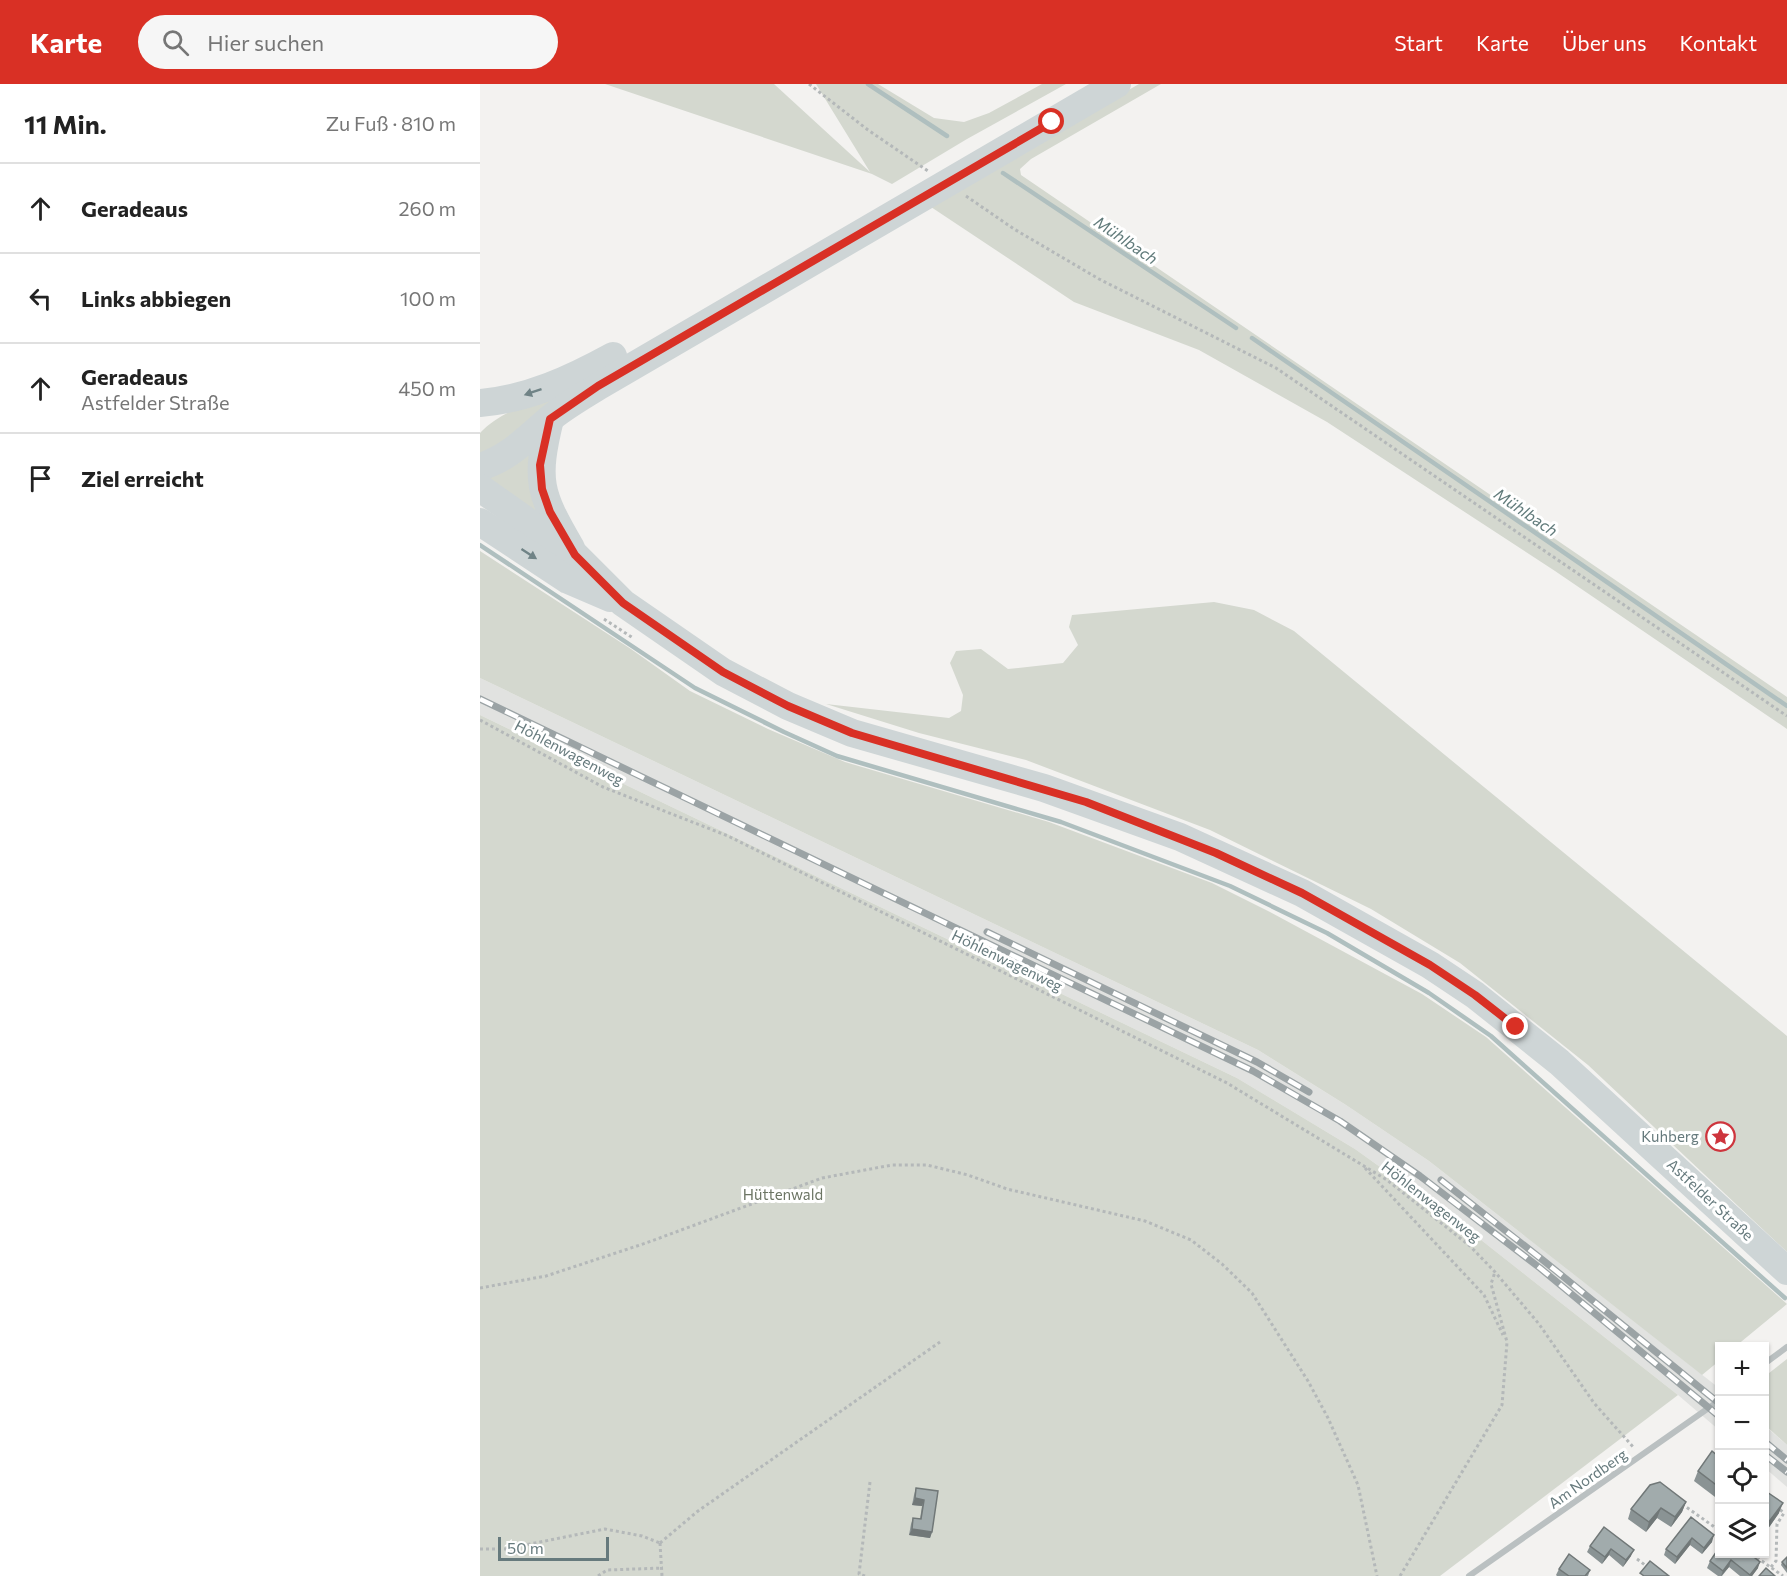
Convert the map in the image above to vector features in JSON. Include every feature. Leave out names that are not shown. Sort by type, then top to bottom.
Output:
[{"type":"main road","points":[[480,422],[493,402],[562,382],[629,348],[1081,84]]},
{"type":"main road","points":[[480,467],[501,459],[550,419],[598,386],[1117,84]]},
{"type":"main road","points":[[550,419],[540,465],[542,489],[550,512],[575,555],[613,610]]},
{"type":"main road","points":[[480,488],[575,555]]},
{"type":"main road","points":[[480,522],[613,610]]},
{"type":"main road","name":"Astfelder Straße","points":[[613,610],[723,672],[815,718],[886,744],[1044,788],[1168,832],[1261,873],[1362,925],[1430,965],[1475,995],[1516,1027],[1606,1103],[1787,1271]]},
{"type":"street","points":[[1769,1361],[1787,1347]]},
{"type":"street","name":"Am Nordberg","points":[[1469,1576],[1642,1457],[1715,1403]]},
{"type":"path","points":[[809,84],[868,130]]},
{"type":"path","points":[[1014,229],[1099,279],[1276,368],[1787,716]]},
{"type":"path","points":[[613,610],[641,644]]},
{"type":"path","name":"Höhlenwagenweg","points":[[480,720],[603,787],[728,836],[1227,1083],[1361,1164],[1386,1180],[1470,1246],[1496,1272],[1539,1324],[1594,1403],[1642,1457]]},
{"type":"path","points":[[480,1288],[546,1275],[646,1243],[822,1178],[892,1164],[927,1165],[968,1175],[1007,1189],[1145,1221],[1191,1240],[1222,1264],[1252,1293],[1308,1381],[1359,1485],[1377,1576]]},
{"type":"path","points":[[1361,1164],[1484,1295],[1507,1342]]},
{"type":"path","points":[[1400,1576],[1502,1405],[1507,1342],[1491,1284],[1496,1272]]},
{"type":"path","points":[[660,1543],[698,1511],[940,1342]]},
{"type":"path","points":[[865,1576],[859,1574],[870,1482]]},
{"type":"path","points":[[1675,1500],[1715,1528]]},
{"type":"path","points":[[1771,1503],[1784,1513],[1777,1524],[1776,1561],[1772,1567]]},
{"type":"path","points":[[480,1549],[505,1549],[605,1529],[642,1536],[660,1543]]},
{"type":"path","points":[[660,1543],[662,1576]]},
{"type":"path","points":[[1758,1558],[1783,1576]]},
{"type":"path","points":[[1637,1559],[1653,1570]]},
{"type":"path","points":[[598,1576],[607,1570],[663,1568]]},
{"type":"shaded area","points":[[480,678],[1258,1050],[1429,1161],[1715,1385],[1715,1427],[1471,1232],[1355,1149],[1237,1078],[480,715]]},
{"type":"shaded area","points":[[1769,1429],[1787,1445],[1787,1487],[1769,1471]]},
{"type":"green space","points":[[605,84],[774,84],[870,172],[816,84],[878,84],[934,118],[964,122],[989,113],[1042,84],[1066,84],[892,184],[872,174]]},
{"type":"green space","points":[[1139,84],[1161,84],[1031,159],[1020,169],[1021,175],[1787,697],[1787,729],[1555,571],[1327,422],[1199,350],[1074,302],[928,205]]},
{"type":"green space","points":[[561,393],[523,430],[480,455],[480,433],[488,425],[518,408]]},
{"type":"green space","points":[[536,445],[538,515],[482,478]]},
{"type":"green space","points":[[480,551],[631,649],[690,691],[768,729],[845,762],[1049,822],[1212,883],[1422,994],[1486,1037],[1787,1304],[1741,1342],[1715,1342],[1715,1364],[1702,1375],[1429,1161],[1258,1050],[480,678]]},
{"type":"green space","points":[[1214,602],[1254,610],[1294,631],[1787,1036],[1787,1252],[1588,1065],[1460,963],[1371,909],[1210,830],[1026,760],[919,733],[826,704],[949,718],[961,711],[963,695],[950,663],[956,651],[981,649],[1008,669],[1063,663],[1078,645],[1069,627],[1072,615]]},
{"type":"green space","name":"Hüttenwald","points":[[480,715],[1237,1078],[1355,1149],[1471,1232],[1678,1395],[1440,1576],[480,1576]]},
{"type":"green space","points":[[1787,1359],[1787,1445],[1769,1429],[1769,1373]]},
{"type":"building","points":[[1712,1451],[1715,1454],[1715,1484],[1698,1471]]},
{"type":"building","points":[[1660,1482],[1686,1502],[1675,1517],[1661,1508],[1649,1522],[1631,1509],[1650,1485]]},
{"type":"building","points":[[916,1488],[938,1491],[932,1532],[912,1529],[913,1518],[921,1519],[924,1500],[915,1498]]},
{"type":"building","points":[[1769,1493],[1783,1503],[1769,1522]]},
{"type":"building","points":[[1691,1517],[1714,1535],[1704,1548],[1692,1538],[1677,1557],[1666,1549]]},
{"type":"building","points":[[1604,1527],[1634,1550],[1626,1560],[1611,1549],[1605,1557],[1590,1546]]},
{"type":"building","points":[[1569,1554],[1590,1570],[1585,1576],[1569,1576],[1559,1569]]},
{"type":"building","points":[[1715,1554],[1715,1558],[1755,1558],[1760,1562],[1750,1575],[1731,1560],[1723,1571],[1710,1561]]},
{"type":"building","points":[[1787,1557],[1787,1568],[1782,1562]]},
{"type":"building","points":[[1650,1561],[1669,1576],[1644,1576],[1640,1573]]},
{"type":"building","points":[[1766,1568],[1775,1576],[1759,1576]]},
{"type":"waterway","name":"Mühlbach","points":[[868,84],[947,136]]},
{"type":"waterway","name":"Mühlbach","points":[[1003,173],[1236,328]]},
{"type":"waterway","name":"Mühlbach","points":[[1252,338],[1787,706]]},
{"type":"waterway","points":[[480,545],[695,688],[784,732],[837,756],[1061,822],[1230,886],[1327,933],[1429,993],[1491,1036],[1785,1298]]},
{"type":"railway","points":[[480,699],[1253,1071],[1340,1121],[1420,1176],[1540,1268],[1715,1413]]},
{"type":"railway","points":[[987,932],[1257,1062],[1309,1092]]},
{"type":"railway","points":[[1441,1180],[1715,1400]]},
{"type":"railway","points":[[1769,1445],[1787,1460]]},
{"type":"railway","points":[[1769,1458],[1787,1472]]},
{"type":"place","name":"Kuhberg","points":[[1720,1137]]},
{"type":"route","points":[[1052,122],[598,386],[550,419],[540,465],[542,489],[550,512],[575,555],[623,603],[723,672],[788,706],[852,733],[1086,802],[1180,837],[1261,873],[1362,925],[1430,965],[1475,995],[1516,1027]]}]
